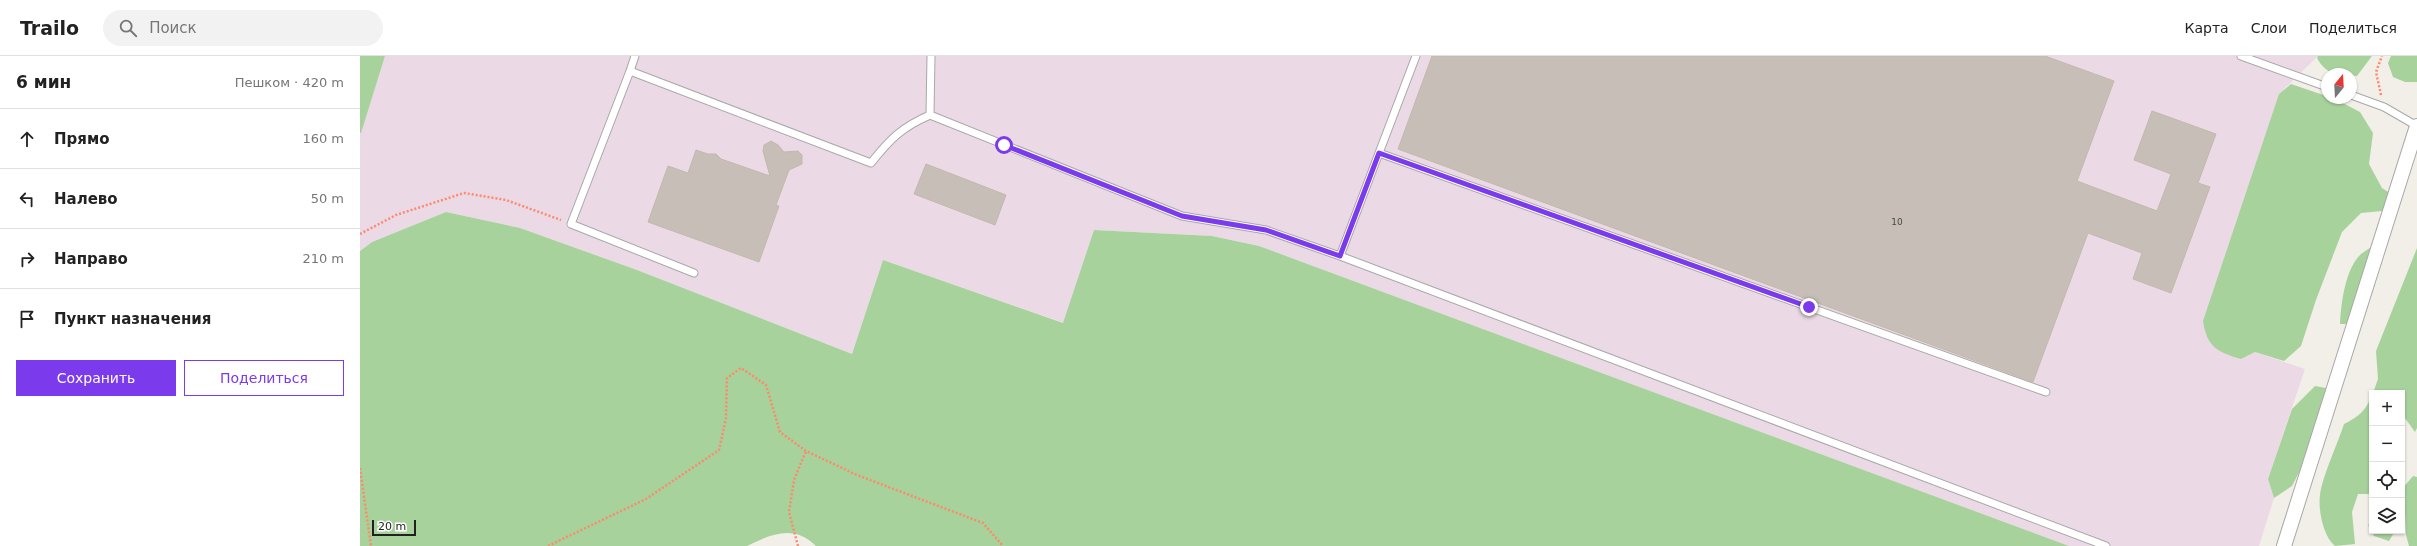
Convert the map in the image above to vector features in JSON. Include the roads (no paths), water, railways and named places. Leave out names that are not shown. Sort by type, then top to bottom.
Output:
[{"type":"street","points":[[2284,546],[2417,126]]},
{"type":"lane","points":[[635,56],[572,224],[694,273]]},
{"type":"lane","points":[[930,115],[932,56]]},
{"type":"lane","points":[[1340,256],[1416,56]]},
{"type":"lane","points":[[2241,56],[2321,85]]},
{"type":"lane","points":[[630,71],[871,163],[884,146],[908,125],[930,115],[1182,216],[1266,230],[1340,256],[2106,546]]},
{"type":"lane","points":[[2357,97],[2384,107],[2417,126]]},
{"type":"lane","points":[[1379,153],[2046,392]]}]
